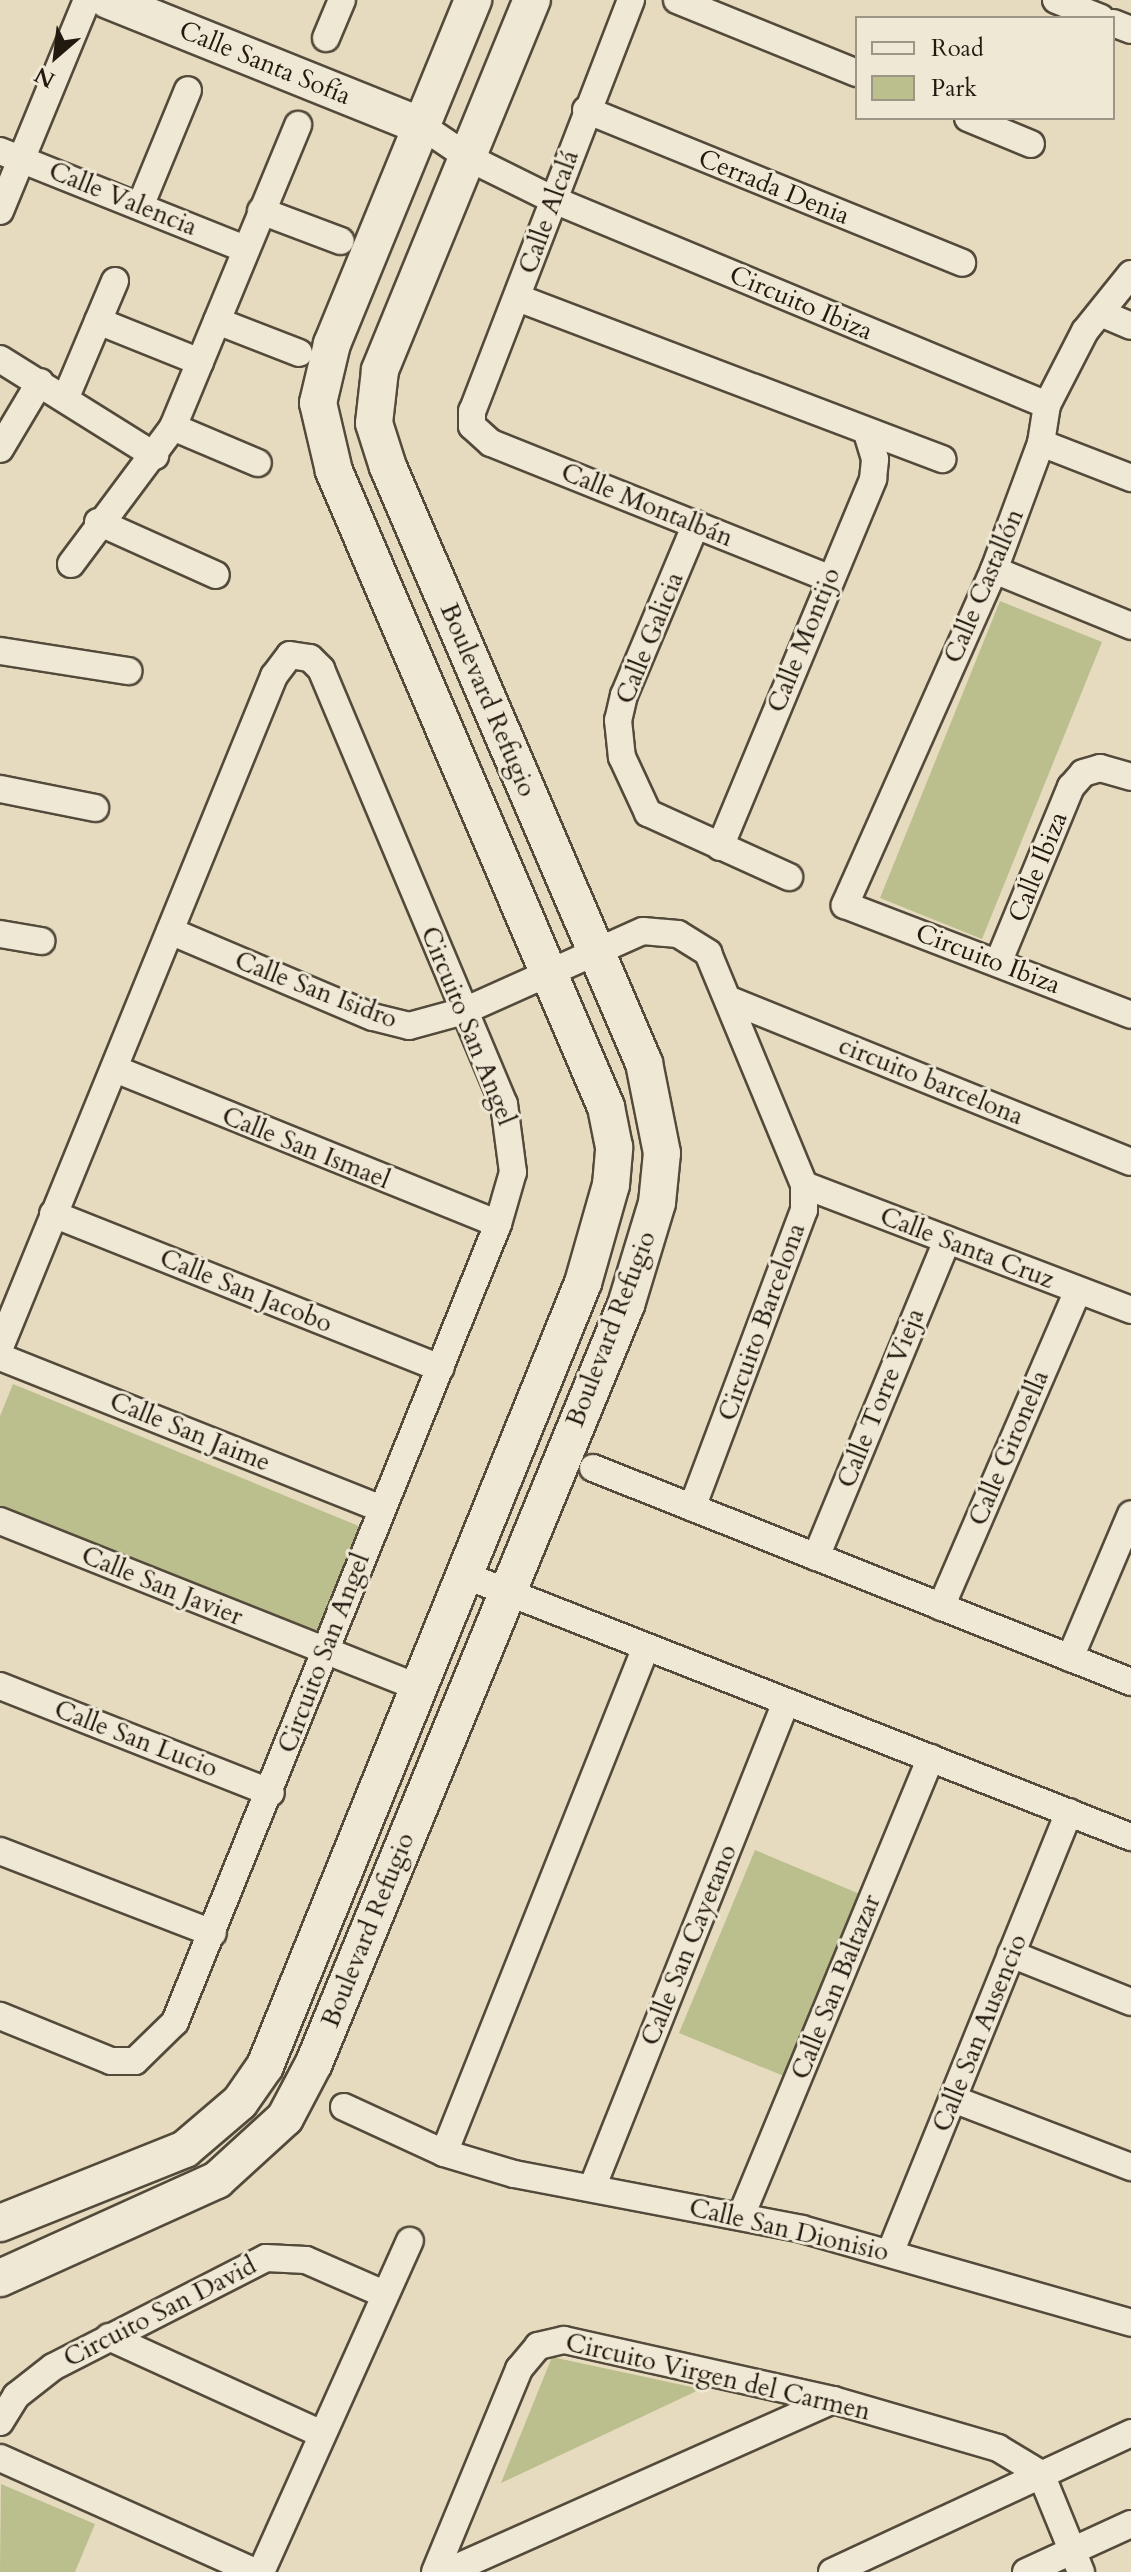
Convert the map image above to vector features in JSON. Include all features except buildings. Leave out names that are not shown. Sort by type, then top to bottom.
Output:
[{"type":"street","points":[[0,211],[11,155],[87,0]]},
{"type":"street","name":"Calle Santa Sofía","points":[[108,0],[422,126]]},
{"type":"street","points":[[326,38],[342,0]]},
{"type":"street","name":"Boulevard Refugio","points":[[0,2223],[185,2149],[240,2102],[285,2027],[583,1283],[611,1185],[614,1147],[606,1107],[334,471],[318,403],[332,344],[473,0]]},
{"type":"street","name":"Boulevard Refugio","points":[[0,2278],[217,2180],[266,2141],[285,2118],[314,2063],[626,1305],[657,1203],[662,1153],[657,1109],[644,1063],[388,467],[374,423],[380,370],[532,0]]},
{"type":"street","name":"Calle Alcalá","points":[[472,426],[472,411],[631,0]]},
{"type":"street","points":[[677,0],[855,72]]},
{"type":"street","points":[[1056,0],[1096,16]]},
{"type":"street","points":[[141,204],[188,90]]},
{"type":"street","name":"Cerrada Denia","points":[[586,110],[962,263]]},
{"type":"street","points":[[973,120],[1031,144]]},
{"type":"street","points":[[71,564],[98,522],[155,456],[173,427],[298,125]]},
{"type":"street","name":"Circuito Ibiza","points":[[422,126],[469,158],[554,200],[1047,405]]},
{"type":"street","name":"Calle Valencia","points":[[11,155],[141,204],[245,249]]},
{"type":"street","points":[[261,211],[341,241]]},
{"type":"street","name":"Calle Castallón","points":[[845,905],[994,570],[1041,443],[1047,405],[1085,331],[1103,314],[1131,274]]},
{"type":"street","points":[[66,397],[115,281]]},
{"type":"street","points":[[518,298],[942,459]]},
{"type":"street","points":[[1103,314],[1131,326]]},
{"type":"street","points":[[98,321],[200,362]]},
{"type":"street","points":[[217,321],[299,353]]},
{"type":"street","points":[[0,359],[66,397],[155,456]]},
{"type":"street","points":[[0,449],[40,382]]},
{"type":"street","name":"Calle Montalbán","points":[[472,426],[491,443],[828,578]]},
{"type":"street","points":[[173,427],[258,463]]},
{"type":"street","name":"Calle Montijo","points":[[720,847],[828,578],[873,479],[875,459],[867,432]]},
{"type":"street","points":[[1041,443],[1131,478]]},
{"type":"street","points":[[98,522],[216,575]]},
{"type":"street","name":"Calle Galicia","points":[[696,524],[624,695],[618,742],[648,813],[789,877]]},
{"type":"street","points":[[994,570],[1131,626]]},
{"type":"street","points":[[0,651],[128,671]]},
{"type":"street","name":"Circuito San Angel","points":[[0,1347],[274,676],[290,655],[303,656],[321,669],[504,1104],[513,1142],[513,1172],[498,1224],[380,1508],[271,1793],[175,2022],[135,2061],[111,2061],[0,2016]]},
{"type":"street","name":"Calle Ibiza","points":[[998,963],[1071,787],[1083,773],[1100,768],[1131,777]]},
{"type":"street","points":[[0,789],[95,808]]},
{"type":"street","name":"Circuito Ibiza","points":[[845,905],[1131,1015]]},
{"type":"street","name":"Calle San Isidro","points":[[170,931],[392,1023],[428,1024],[464,1011]]},
{"type":"street","name":"Circuito Barcelona","points":[[594,950],[643,931],[678,934],[708,953],[804,1185],[804,1210],[794,1240],[692,1508]]},
{"type":"street","points":[[0,934],[41,941]]},
{"type":"street","points":[[464,1011],[594,950]]},
{"type":"street","name":"circuito barcelona","points":[[730,1000],[1131,1162]]},
{"type":"street","name":"Calle San Ismael","points":[[115,1069],[498,1224]]},
{"type":"street","name":"Calle Santa Cruz","points":[[804,1185],[1131,1310]]},
{"type":"street","name":"Calle San Jacobo","points":[[53,1214],[440,1368]]},
{"type":"street","name":"Calle Torre Vieja","points":[[816,1557],[947,1240]]},
{"type":"street","name":"Calle Gironella","points":[[941,1607],[1078,1290]]},
{"type":"street","name":"Calle San Jaime","points":[[0,1357],[380,1508]]},
{"type":"street","points":[[593,1468],[1131,1682]]},
{"type":"street","points":[[1070,1658],[1131,1514]]},
{"type":"street","name":"Calle San Javier","points":[[0,1521],[419,1688]]},
{"type":"street","points":[[464,1575],[1131,1837]]},
{"type":"street","points":[[444,2153],[646,1647]]},
{"type":"street","name":"Calle San Lucio","points":[[0,1686],[271,1793]]},
{"type":"street","name":"Calle San Cayetano","points":[[592,2188],[786,1702]]},
{"type":"street","name":"Calle San Baltazar","points":[[741,2216],[931,1758]]},
{"type":"street","name":"Calle San Ausencio","points":[[890,2253],[1069,1812]]},
{"type":"street","points":[[0,1851],[213,1933]]},
{"type":"street","points":[[1011,1954],[1131,2002]]},
{"type":"street","points":[[953,2099],[1131,2167]]},
{"type":"street","points":[[240,2102],[266,2141]]},
{"type":"street","name":"Calle San Dionisio","points":[[344,2107],[444,2153],[592,2188],[741,2216],[890,2253],[1131,2323]]},
{"type":"street","points":[[0,2458],[258,2572],[410,2241]]},
{"type":"street","name":"Circuito San David","points":[[0,2422],[33,2380],[250,2264],[284,2255],[384,2294]]},
{"type":"street","points":[[109,2337],[320,2433]]},
{"type":"street","name":"Circuito Virgen del Carmen","points":[[435,2572],[519,2369],[528,2353],[547,2342],[564,2340],[833,2400],[978,2440],[1041,2474]]},
{"type":"street","points":[[447,2572],[833,2400]]},
{"type":"street","points":[[832,2572],[1131,2433]]},
{"type":"street","points":[[1041,2474],[1076,2561]]},
{"type":"street","points":[[1026,2572],[1076,2561],[1131,2524]]},
{"type":"green space","points":[[1000,601],[1102,642],[982,939],[880,898]]},
{"type":"green space","points":[[13,1384],[366,1529],[322,1638],[0,1506],[0,1416]]},
{"type":"green space","points":[[755,1850],[867,1897],[791,2079],[679,2033]]},
{"type":"green space","points":[[552,2357],[701,2389],[501,2483]]},
{"type":"green space","points":[[1,2484],[95,2524],[75,2572],[0,2572]]}]
